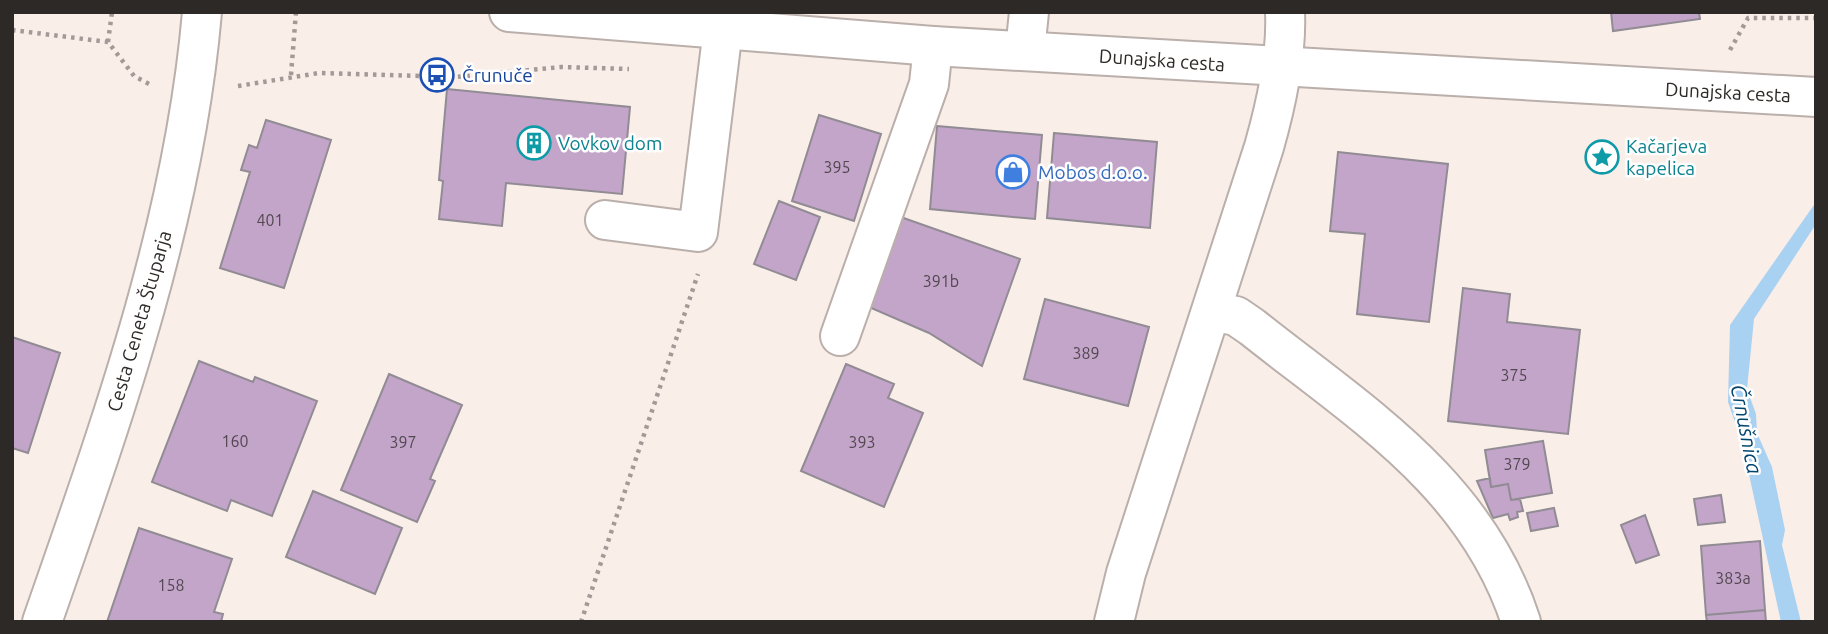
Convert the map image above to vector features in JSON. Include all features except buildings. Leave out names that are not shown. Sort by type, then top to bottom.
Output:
[{"type":"main road","name":"Cesta Ceneta Štuparja","points":[[42,622],[101,453],[163,238],[190,123],[202,12]]},
{"type":"main road","name":"Dunajska cesta","points":[[509,12],[933,46],[1816,97]]},
{"type":"main road","points":[[1026,51],[1029,12]]},
{"type":"main road","points":[[1114,622],[1126,573],[1275,108],[1286,32],[1285,12]]},
{"type":"main road","points":[[605,220],[698,232],[723,29]]},
{"type":"main road","points":[[840,336],[929,85],[933,46]]},
{"type":"main road","points":[[1211,311],[1236,316],[1252,327],[1422,462],[1469,517],[1513,597],[1521,622]]},
{"type":"path","points":[[108,42],[112,12]]},
{"type":"path","points":[[290,75],[296,12]]},
{"type":"path","points":[[1728,56],[1748,19],[1816,18]]},
{"type":"path","points":[[581,622],[698,273],[698,232]]},
{"type":"water","name":"Črnušnica","points":[[1816,202],[1816,224],[1754,319],[1747,389],[1756,414],[1757,433],[1772,467],[1785,530],[1782,545],[1801,622],[1781,622],[1742,442],[1728,402],[1730,325]]},
{"type":"place","name":"Črunuče","points":[[437,75]]},
{"type":"place","name":"Vovkov dom","points":[[534,143]]},
{"type":"place","name":"Kačarjeva kapelica","points":[[1602,157]]},
{"type":"place","name":"Mobos d.o.o.","points":[[1013,172]]}]
